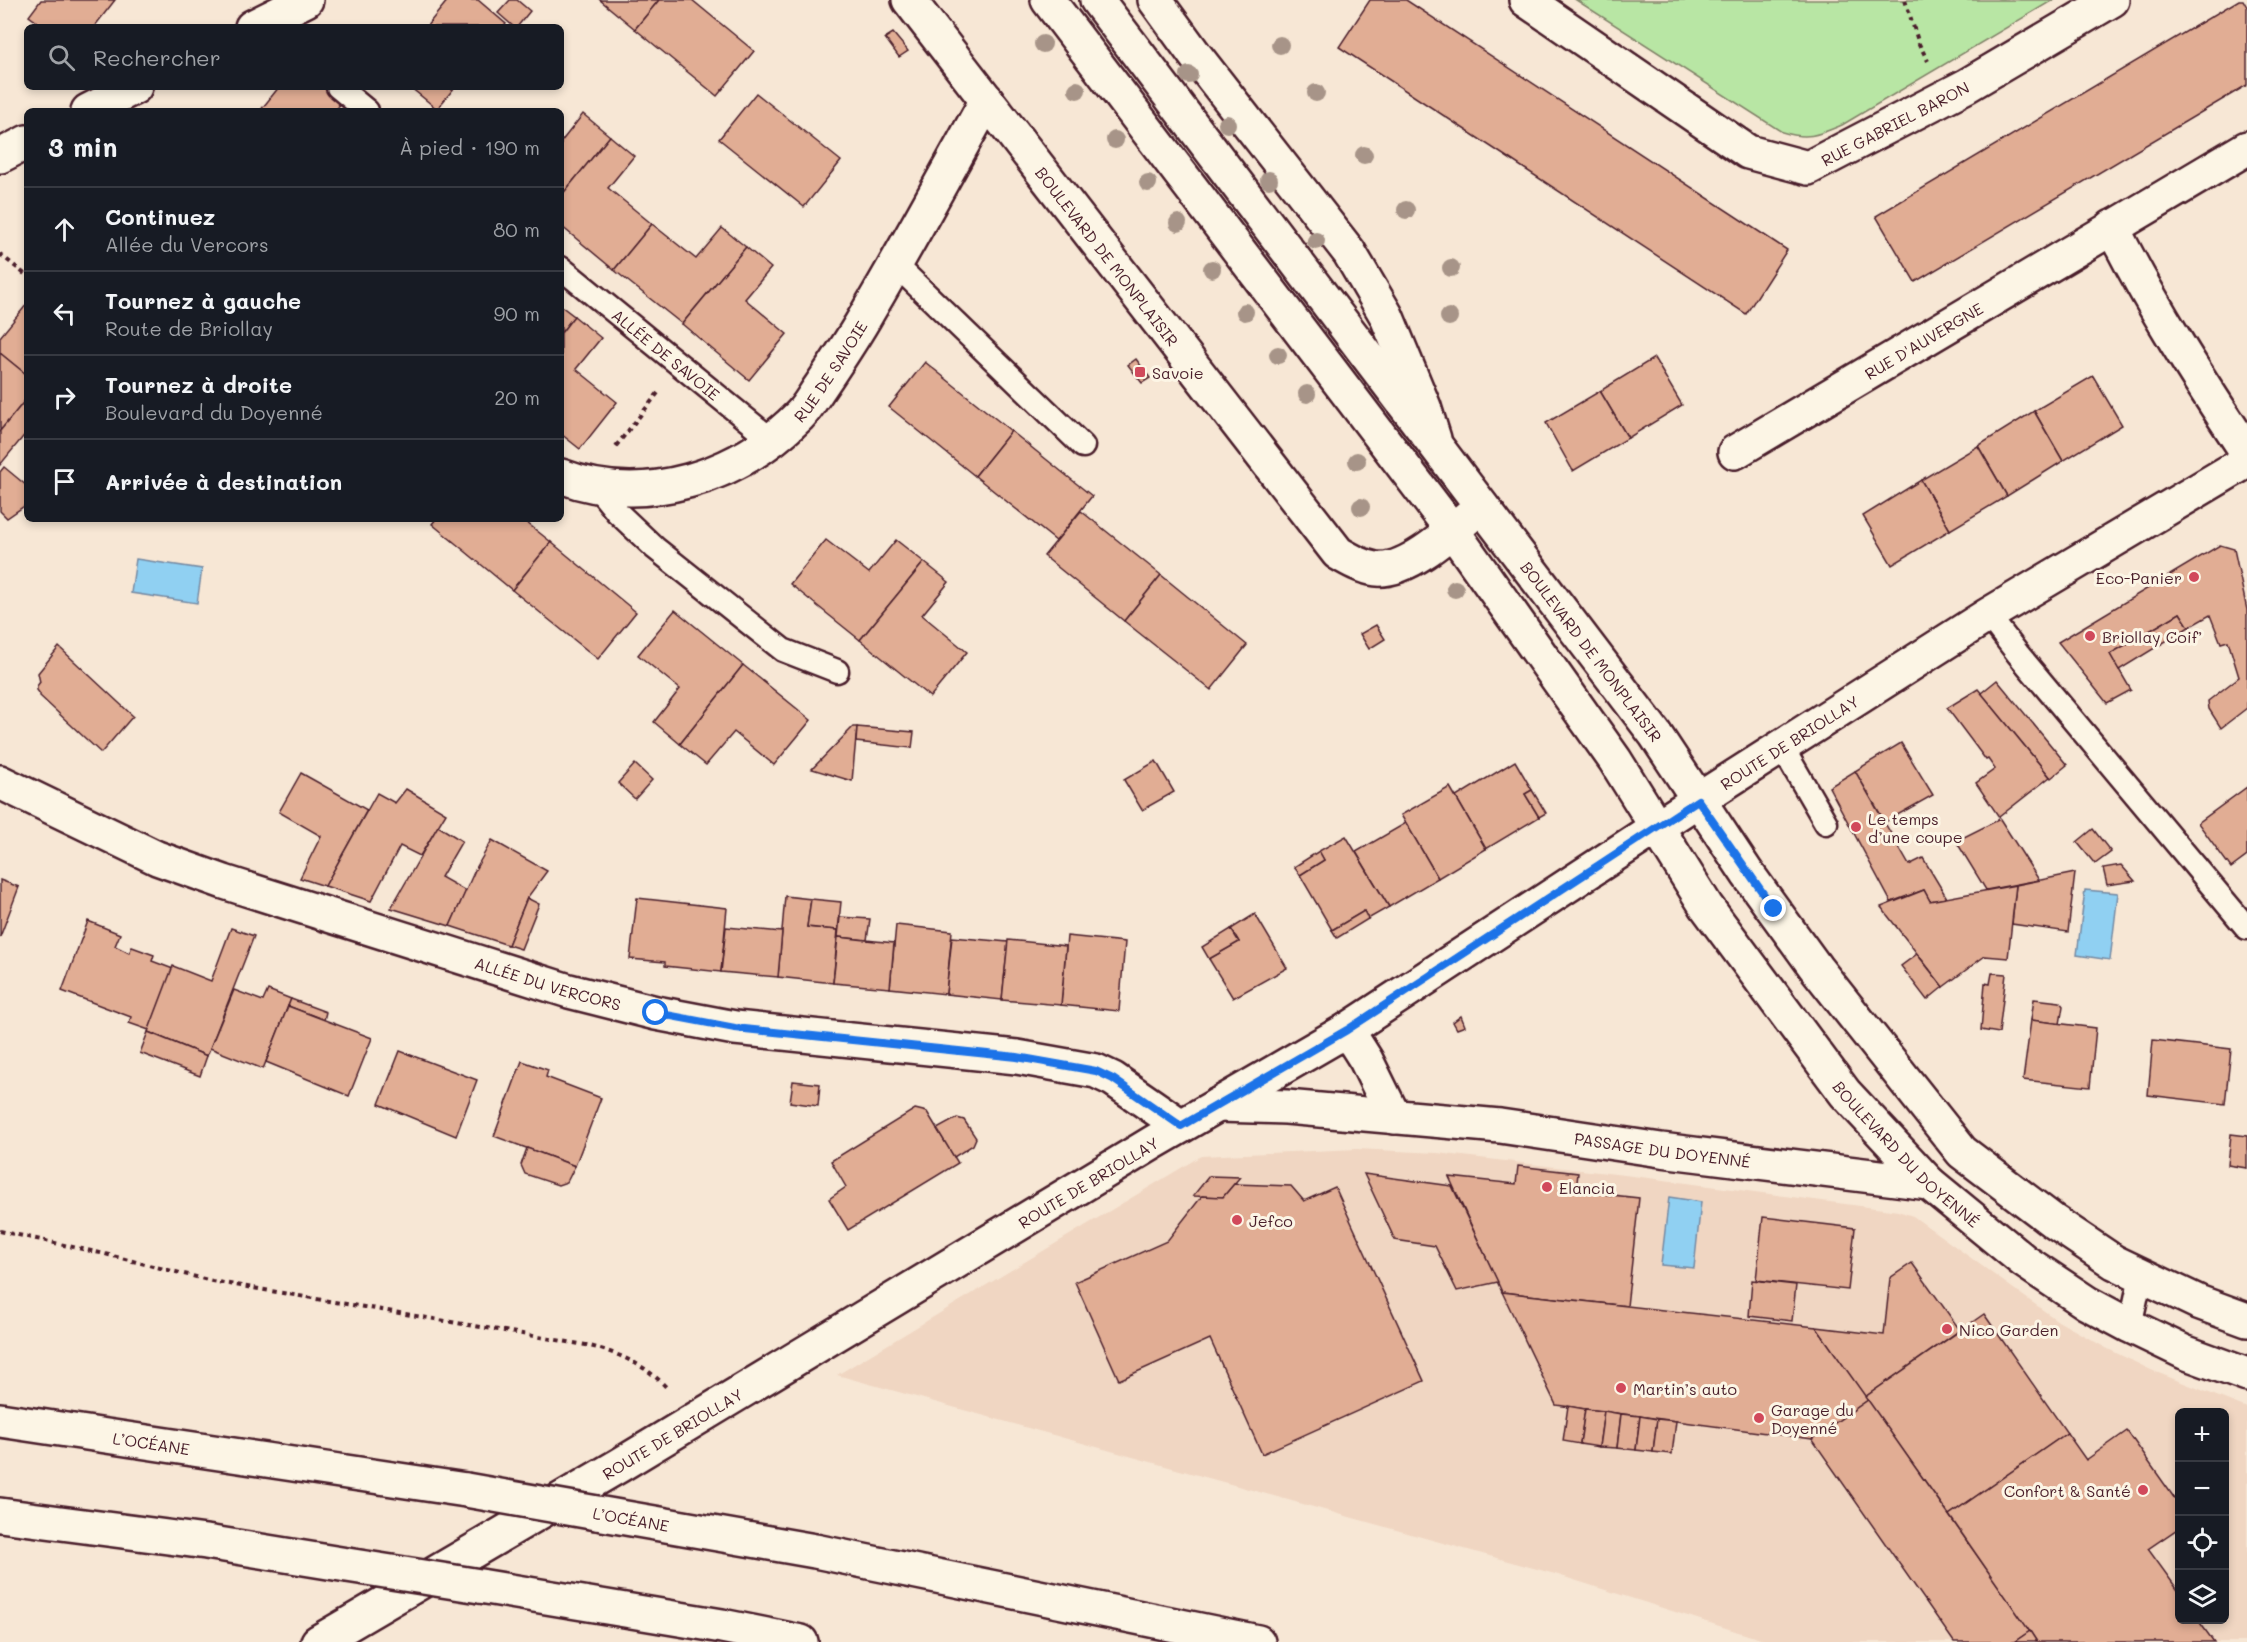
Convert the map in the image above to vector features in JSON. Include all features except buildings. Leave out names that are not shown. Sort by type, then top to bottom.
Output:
[{"type":"main road","points":[[263,24],[306,0]]},
{"type":"main road","name":"BOULEVARD DE MONPLAISIR","points":[[909,0],[1338,553],[1357,564],[1378,569],[1403,564],[1452,531],[1481,506]]},
{"type":"main road","points":[[1048,0],[1452,531],[1615,760],[1657,828]]},
{"type":"main road","name":"BOULEVARD DE MONPLAISIR","points":[[1097,0],[1655,734],[1698,800]]},
{"type":"main road","name":"BOULEVARD DE MONPLAISIR","points":[[1155,0],[1195,55],[1349,252],[1386,315],[1424,407],[1436,447]]},
{"type":"main road","name":"RUE GABRIEL BARON","points":[[1526,0],[1748,152],[1808,168],[1966,86],[2112,0]]},
{"type":"main road","points":[[102,108],[130,90]]},
{"type":"main road","name":"RUE DE SAVOIE","points":[[564,477],[596,486],[656,488],[693,481],[722,471],[773,441],[801,414],[850,344],[987,100]]},
{"type":"main road","points":[[0,156],[24,144]]},
{"type":"main road","name":"RUE D'AUVERGNE","points":[[1735,452],[2247,148]]},
{"type":"main road","points":[[2112,227],[2222,416],[2247,452]]},
{"type":"main road","name":"ROUTE DE BRIOLLAY","points":[[318,1642],[696,1419],[1181,1126],[1347,1030],[1698,800],[1988,615],[2247,460]]},
{"type":"main road","name":"ALLÉE DU VERCORS","points":[[0,782],[157,858],[569,991],[656,1013],[735,1028],[1017,1057],[1096,1071],[1113,1079],[1181,1126]]},
{"type":"main road","points":[[1698,800],[1747,873],[1816,968],[1962,1152],[2053,1221],[2114,1262],[2198,1302],[2247,1320]]},
{"type":"main road","name":"BOULEVARD DU DOYENNÉ","points":[[1657,828],[1706,906],[1845,1093],[1929,1183],[2024,1261],[2087,1303],[2184,1352],[2247,1375]]},
{"type":"main road","points":[[1347,1030],[1366,1060],[1394,1116]]},
{"type":"main road","name":"PASSAGE DU DOYENNÉ","points":[[1218,1105],[1286,1107],[1500,1126],[1661,1150],[1929,1183]]},
{"type":"main road","name":"L’OCÉANE","points":[[0,1420],[466,1490],[815,1551],[1258,1642]]},
{"type":"main road","points":[[0,1515],[206,1542],[722,1626],[801,1642]]},
{"type":"lane","points":[[342,90],[364,108]]},
{"type":"lane","points":[[896,265],[1083,446]]},
{"type":"lane","name":"ALLÉE DE SAVOIE","points":[[564,270],[773,441]]},
{"type":"lane","points":[[596,486],[617,512],[655,548],[783,650],[837,671]]},
{"type":"lane","points":[[1988,615],[2247,928]]},
{"type":"lane","points":[[1782,747],[1826,823]]},
{"type":"lane","points":[[2130,1326],[2141,1276]]},
{"type":"path","points":[[1905,0],[1919,44]]},
{"type":"path","points":[[0,254],[24,274]]},
{"type":"path","points":[[615,447],[680,365]]},
{"type":"path","points":[[0,1231],[213,1281],[605,1350],[641,1365],[656,1376],[696,1419]]},
{"type":"shaded area","points":[[1357,1149],[1437,1153],[1898,1211],[1913,1216],[2058,1321],[2151,1370],[2247,1408],[2247,1642],[1770,1642],[1555,1574],[837,1375],[1201,1156]]},
{"type":"green space","points":[[1576,0],[2053,0],[1842,125],[1819,134],[1799,136],[1782,132]]},
{"type":"water","points":[[136,559],[202,569],[197,603],[131,593]]},
{"type":"water","points":[[2085,890],[2118,893],[2110,960],[2077,955]]},
{"type":"water","points":[[1669,1197],[1701,1202],[1694,1268],[1661,1265]]},
{"type":"place","name":"Savoie","points":[[1140,372]]},
{"type":"place","name":"Eco-Panier","points":[[2194,577]]},
{"type":"place","name":"Briollay Coif’","points":[[2090,636]]},
{"type":"place","name":"Le temps d’une coupe","points":[[1856,827]]},
{"type":"place","name":"Elancia","points":[[1547,1187]]},
{"type":"place","name":"Jefco","points":[[1237,1220]]},
{"type":"place","name":"Nico Garden","points":[[1947,1329]]},
{"type":"place","name":"Martin’s auto","points":[[1621,1388]]},
{"type":"place","name":"Garage du Doyenné","points":[[1759,1418]]},
{"type":"place","name":"Confort & Santé","points":[[2143,1490]]},
{"type":"route","points":[[656,1013],[735,1028],[1017,1057],[1096,1071],[1113,1079],[1181,1126],[1347,1030],[1698,800],[1774,909]]}]
